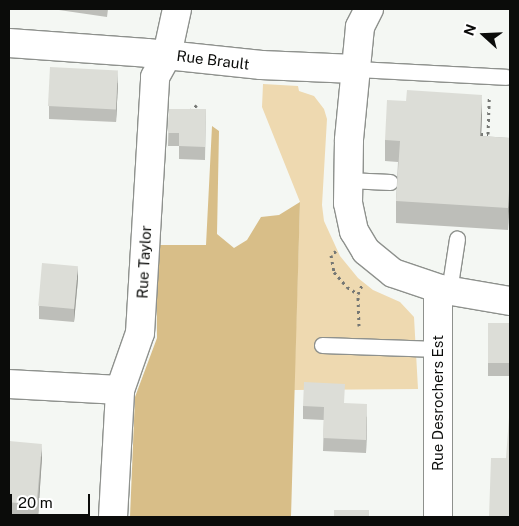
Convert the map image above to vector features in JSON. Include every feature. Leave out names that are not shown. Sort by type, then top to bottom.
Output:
[{"type":"street","name":"Rue Taylor","points":[[113,517],[120,390],[140,334],[155,77],[168,54],[177,9]]},
{"type":"street","points":[[368,9],[360,27],[347,180],[354,232],[366,251],[393,273],[445,290],[510,301]]},
{"type":"street","name":"Rue Brault","points":[[9,44],[168,54],[261,65],[355,69]]},
{"type":"street","name":"Rue Desrochers Est","points":[[438,517],[438,348],[445,290]]},
{"type":"street","points":[[9,384],[120,390]]},
{"type":"lane","points":[[355,69],[506,77]]},
{"type":"lane","points":[[347,180],[390,182]]},
{"type":"lane","points":[[445,290],[457,239]]},
{"type":"lane","points":[[322,345],[438,348]]},
{"type":"path","points":[[190,116],[190,110],[197,105]]},
{"type":"path","points":[[481,134],[488,134],[489,113]]},
{"type":"path","points":[[339,248],[331,255],[334,272],[347,287],[358,294]]},
{"type":"path","points":[[359,308],[358,294],[365,280]]},
{"type":"shaded area","points":[[263,84],[298,86],[299,91],[314,96],[324,109],[327,119],[322,205],[324,221],[340,256],[358,278],[373,290],[400,302],[414,317],[418,389],[294,390],[300,202],[262,107]]},
{"type":"shaded area","points":[[212,126],[219,131],[217,234],[234,248],[247,240],[261,217],[279,215],[300,202],[291,517],[130,517],[135,397],[157,338],[156,245],[206,245]]},
{"type":"building","points":[[50,67],[118,71],[116,110],[48,106]]},
{"type":"building","points":[[9,89],[10,89],[9,134]]},
{"type":"building","points":[[407,90],[482,95],[480,136],[510,138],[508,208],[396,201],[400,141],[385,140],[387,100],[406,101]]},
{"type":"building","points":[[169,109],[206,109],[205,147],[179,146],[179,133],[168,133]]},
{"type":"building","points":[[42,263],[78,266],[74,309],[38,306]]},
{"type":"building","points":[[488,323],[510,323],[510,363],[488,363]]},
{"type":"building","points":[[304,382],[345,384],[344,403],[367,404],[366,440],[323,438],[324,407],[303,406]]},
{"type":"building","points":[[510,404],[510,517],[489,517],[491,458],[506,458]]},
{"type":"building","points":[[9,441],[42,444],[37,505],[9,502]]},
{"type":"building","points":[[334,510],[369,510],[369,517],[334,517]]}]
